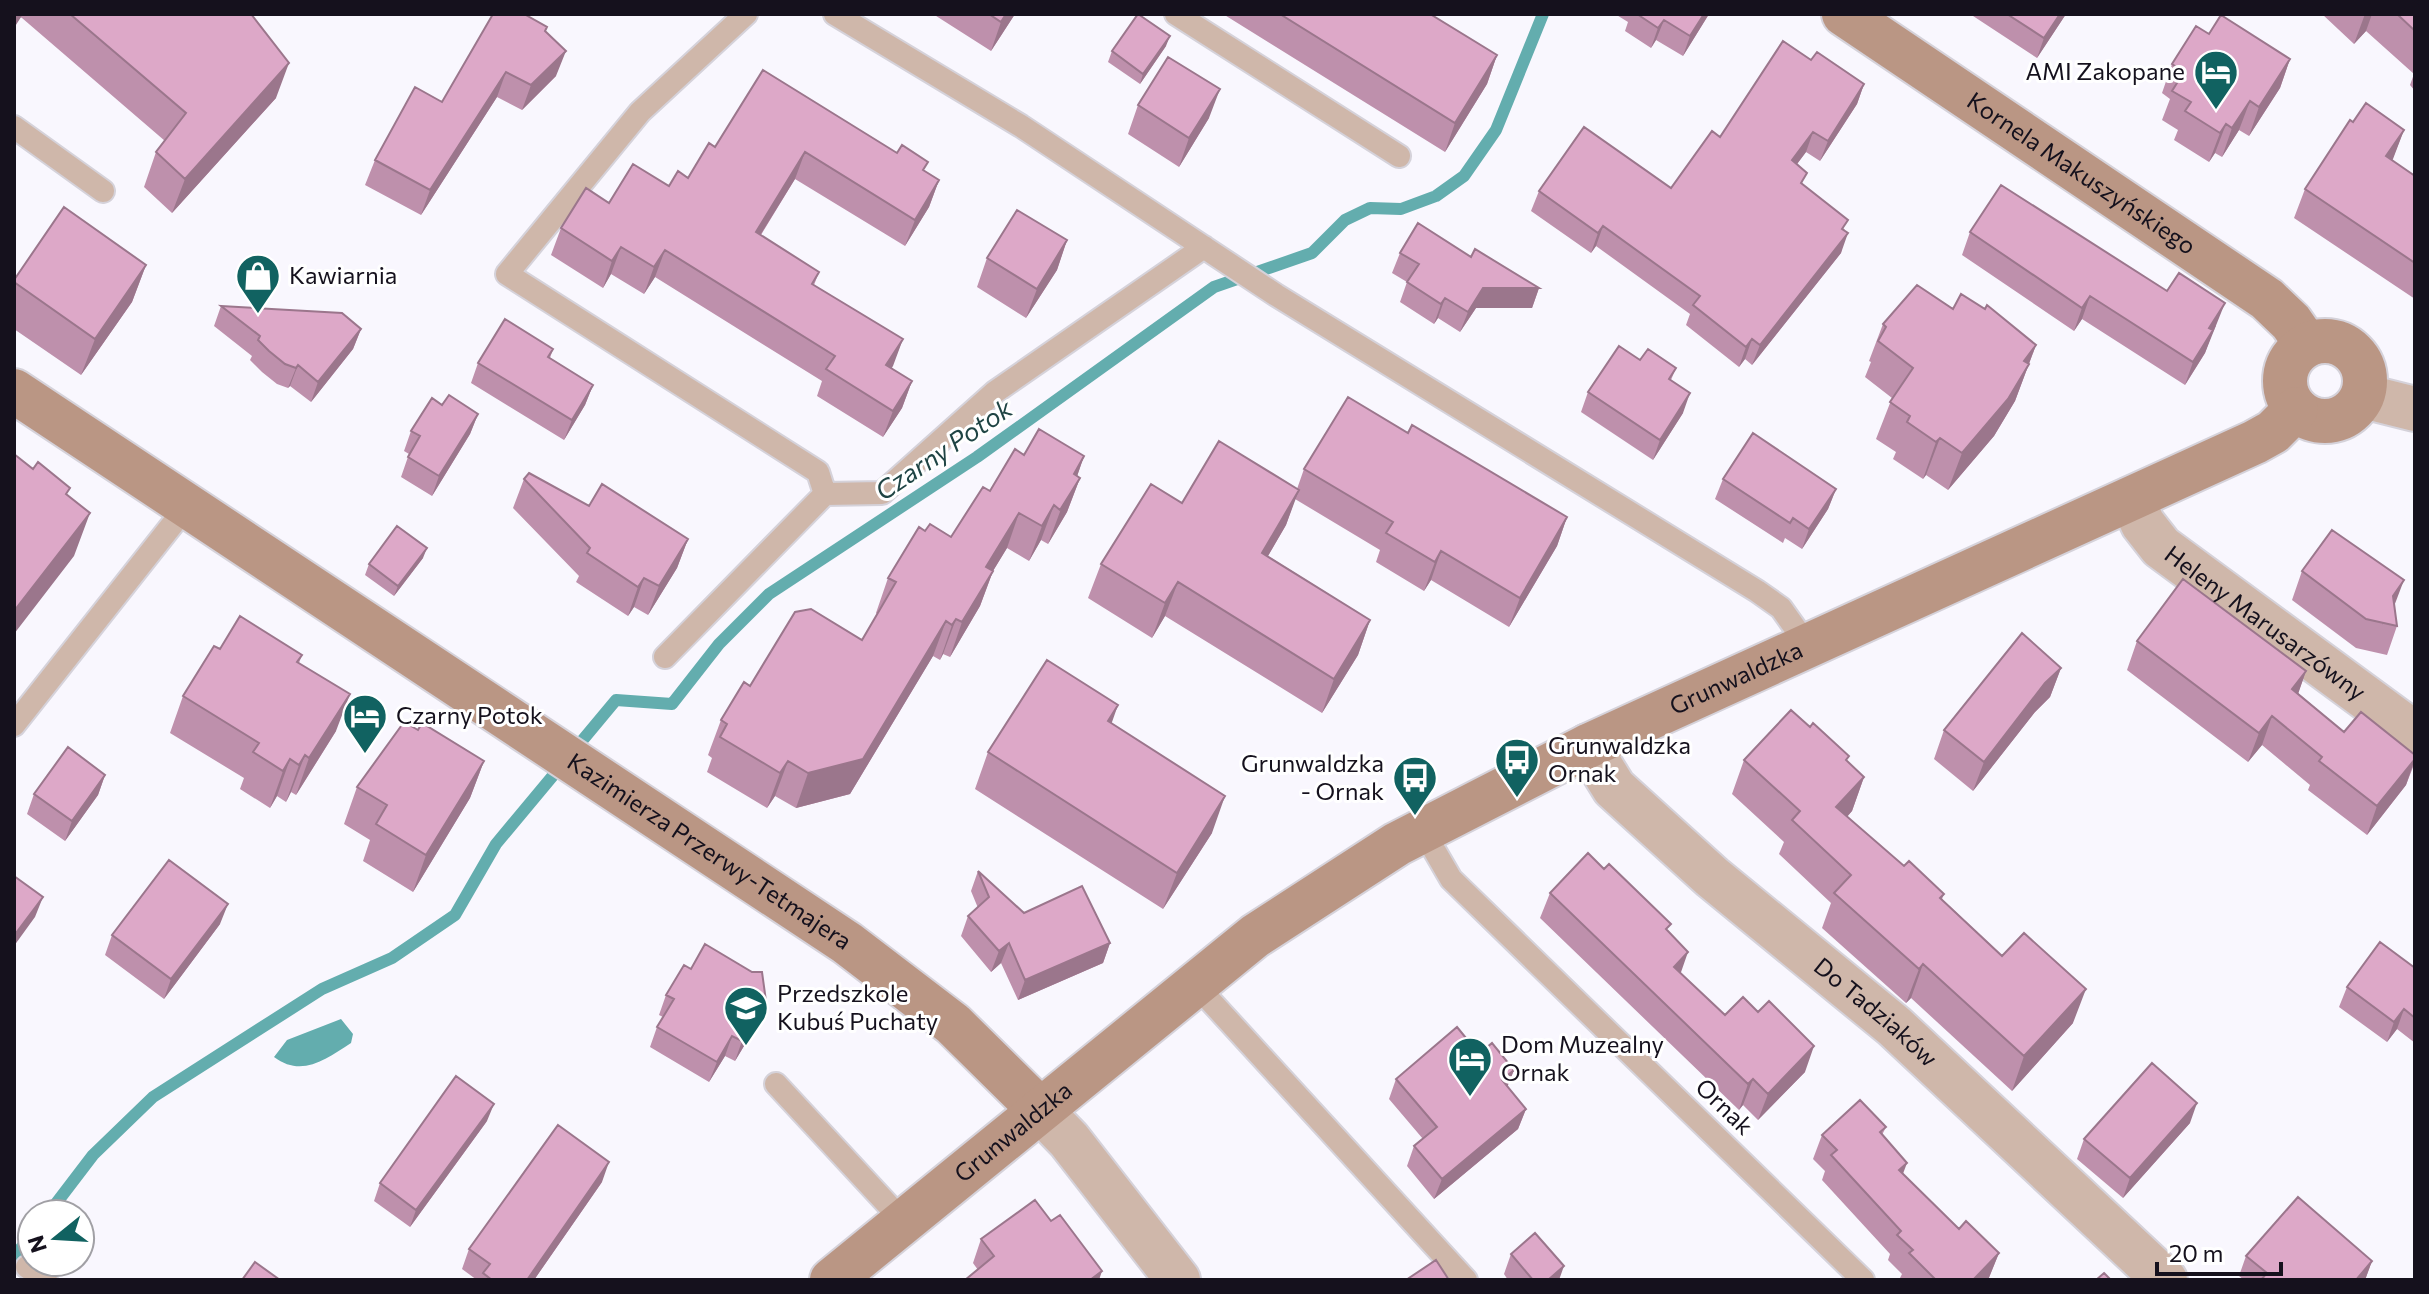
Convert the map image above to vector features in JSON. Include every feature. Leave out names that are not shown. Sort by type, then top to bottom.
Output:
[{"type":"street","name":"Kornela Makuszyńskiego","points":[[1844,14],[2267,299],[2291,322],[2307,345]]},
{"type":"street","points":[[2335,342],[2352,351],[2363,367],[2363,396],[2349,413],[2336,420],[2315,420],[2296,409],[2286,393],[2285,374],[2293,357],[2307,345],[2335,342]]},
{"type":"street","points":[[2363,396],[2415,409]]},
{"type":"street","name":"Kazimierza Przerwy-Tetmajera","points":[[18,402],[187,506],[910,988],[971,1039],[1069,1140],[1178,1280]]},
{"type":"street","name":"Grunwaldzka","points":[[832,1280],[1194,983],[1297,906],[1422,829],[1588,746],[2255,442],[2273,432],[2296,409]]},
{"type":"street","name":"Heleny Marusarzówny","points":[[2131,499],[2143,524],[2161,547],[2415,734]]},
{"type":"street","name":"Do Tadziaków","points":[[1588,746],[1614,788],[1712,877],[1894,1026],[2165,1280]]},
{"type":"lane","points":[[746,14],[640,112],[507,274],[818,472],[825,494]]},
{"type":"lane","points":[[835,14],[1021,126],[1276,295],[1757,591],[1781,608],[1808,646]]},
{"type":"lane","points":[[1176,14],[1399,156]]},
{"type":"lane","points":[[14,127],[103,191]]},
{"type":"lane","points":[[665,657],[825,494],[882,493],[995,392],[1204,247]]},
{"type":"lane","points":[[14,725],[187,506]]},
{"type":"lane","name":"Ornak","points":[[1422,829],[1451,879],[1863,1280]]},
{"type":"lane","points":[[1194,983],[1466,1280]]},
{"type":"lane","points":[[776,1084],[903,1221]]},
{"type":"water","points":[[341,1019],[353,1034],[351,1043],[332,1055],[304,1066],[284,1063],[274,1057],[287,1040]]},
{"type":"building","points":[[70,14],[251,14],[289,63],[185,179],[156,152],[186,113]]},
{"type":"building","points":[[493,14],[524,14],[547,27],[545,31],[566,51],[531,85],[506,72],[430,190],[375,160],[415,87],[442,102]]},
{"type":"building","points":[[989,14],[1006,14],[1001,22]]},
{"type":"building","points":[[1138,14],[1170,36],[1143,74],[1112,51]]},
{"type":"building","points":[[1280,14],[1430,14],[1497,55],[1455,123]]},
{"type":"building","points":[[1637,14],[1704,14],[1690,36],[1664,20],[1658,28]]},
{"type":"building","points":[[2007,14],[2060,14],[2044,38]]},
{"type":"building","points":[[2397,14],[2415,14],[2415,31]]},
{"type":"building","name":"AMI Zakopane","points":[[2221,15],[2290,59],[2259,107],[2250,101],[2232,128],[2226,124],[2220,133],[2185,111],[2191,102],[2172,91],[2184,72],[2172,64],[2196,26],[2209,34]]},
{"type":"building","points":[[1783,41],[1811,60],[1817,52],[1864,84],[1828,141],[1813,132],[1792,160],[1807,173],[1801,183],[1848,220],[1842,229],[1848,233],[1760,345],[1752,339],[1746,347],[1693,305],[1700,296],[1603,226],[1598,233],[1539,191],[1584,127],[1671,188],[1712,131],[1720,137]]},
{"type":"building","points":[[1168,57],[1220,89],[1189,138],[1138,105]]},
{"type":"building","points":[[763,70],[897,153],[902,145],[928,162],[923,170],[939,180],[915,220],[805,152],[756,232],[819,272],[812,284],[903,339],[886,365],[912,381],[893,411],[826,369],[835,356],[665,250],[654,267],[621,247],[612,261],[561,228],[586,188],[609,203],[633,164],[669,186],[678,171],[688,178],[709,143],[715,147]]},
{"type":"building","points":[[2366,103],[2404,130],[2386,156],[2415,176],[2415,263],[2305,189],[2350,120],[2353,122]]},
{"type":"building","points":[[2001,185],[2167,291],[2179,273],[2225,303],[2193,362],[2090,296],[2082,308],[1970,232]]},
{"type":"building","points":[[64,207],[146,265],[95,339],[14,282]]},
{"type":"building","points":[[1017,210],[1067,240],[1037,289],[987,258]]},
{"type":"building","points":[[1418,223],[1471,257],[1475,249],[1539,288],[1483,288],[1468,312],[1445,298],[1441,304],[1407,282],[1419,264],[1400,253]]},
{"type":"building","points":[[1917,285],[1953,309],[1961,294],[1985,309],[1987,305],[2036,345],[2024,361],[2029,364],[2008,399],[1962,453],[1940,438],[1936,442],[1907,422],[1910,416],[1890,402],[1913,368],[1878,341],[1886,327],[1883,324]]},
{"type":"building","points":[[221,306],[342,313],[361,329],[318,382],[298,365],[296,368],[285,364],[258,340],[260,336]]},
{"type":"building","points":[[505,319],[553,349],[548,357],[593,385],[572,420],[478,363]]},
{"type":"building","points":[[1619,346],[1640,360],[1648,349],[1676,368],[1669,379],[1690,393],[1660,440],[1588,392]]},
{"type":"building","points":[[449,395],[478,414],[439,476],[408,457],[420,436],[411,431],[432,398],[442,405]]},
{"type":"building","points":[[1348,397],[1408,433],[1412,425],[1567,517],[1520,598],[1441,551],[1435,562],[1386,533],[1393,522],[1304,469]]},
{"type":"building","points":[[1039,429],[1084,456],[1074,474],[1080,478],[1060,510],[1054,505],[1042,526],[1019,513],[986,567],[993,571],[962,622],[956,619],[952,625],[946,621],[863,759],[808,773],[788,761],[780,773],[720,737],[727,724],[721,720],[744,682],[750,686],[795,612],[811,609],[862,640],[896,582],[888,578],[919,527],[925,531],[930,524],[951,537],[983,487],[990,491],[1015,449],[1024,455]]},
{"type":"building","points":[[1753,433],[1836,489],[1809,529],[1793,518],[1790,523],[1723,479]]},
{"type":"building","points":[[1219,441],[1299,490],[1262,553],[1370,620],[1334,679],[1178,582],[1165,603],[1101,564],[1151,484],[1182,503]]},
{"type":"building","points":[[14,454],[33,469],[38,462],[70,488],[66,494],[90,513],[14,611]]},
{"type":"building","points":[[529,473],[589,506],[602,484],[688,539],[659,586],[644,578],[638,587],[587,553],[590,548],[524,479]]},
{"type":"building","points":[[397,526],[427,548],[398,586],[369,564]]},
{"type":"building","points":[[2332,530],[2404,580],[2393,596],[2397,626],[2366,619],[2302,571]]},
{"type":"building","points":[[2183,579],[2306,671],[2292,689],[2344,732],[2361,712],[2415,755],[2377,806],[2319,761],[2322,757],[2272,716],[2259,733],[2137,641]]},
{"type":"building","points":[[240,616],[302,655],[297,662],[350,694],[309,758],[305,755],[299,765],[290,759],[283,771],[253,752],[259,743],[183,696],[214,646],[220,649]]},
{"type":"building","points":[[2022,633],[2061,668],[2045,683],[1984,762],[1944,730]]},
{"type":"building","points":[[1047,660],[1118,705],[1108,721],[1225,796],[1177,873],[988,752]]},
{"type":"building","points":[[1791,710],[1810,727],[1813,723],[1849,756],[1846,760],[1864,777],[1836,807],[1904,866],[1909,861],[1944,894],[1940,898],[2002,956],[2024,933],[2086,989],[2024,1056],[1923,964],[1919,969],[1834,893],[1851,875],[1792,820],[1800,811],[1744,760]]},
{"type":"building","points":[[404,722],[418,730],[422,723],[484,761],[426,855],[376,824],[387,805],[357,787]]},
{"type":"building","points":[[68,747],[105,775],[72,821],[34,794]]},
{"type":"building","points":[[1588,853],[1604,869],[1609,864],[1671,924],[1666,929],[1688,952],[1674,967],[1725,1015],[1743,997],[1758,1012],[1769,1001],[1814,1046],[1768,1094],[1753,1079],[1748,1084],[1550,893]]},
{"type":"building","points":[[169,860],[228,904],[171,979],[112,935]]},
{"type":"building","points":[[978,871],[1024,913],[1082,886],[1110,943],[1025,980],[1009,943],[999,951],[968,916],[989,897]]},
{"type":"building","points":[[14,876],[43,897],[16,933],[14,932]]},
{"type":"building","points":[[2380,942],[2415,968],[2415,1018],[2404,1009],[2394,1022],[2347,987]]},
{"type":"building","points":[[705,944],[752,972],[762,972],[766,1001],[742,1041],[732,1036],[717,1062],[657,1027],[674,999],[666,995],[684,965],[691,969]]},
{"type":"building","points":[[1457,1027],[1479,1054],[1492,1043],[1514,1070],[1502,1080],[1526,1109],[1442,1179],[1414,1146],[1437,1127],[1396,1079]]},
{"type":"building","points":[[2152,1063],[2197,1103],[2130,1178],[2084,1139]]},
{"type":"building","points":[[456,1076],[494,1104],[416,1210],[380,1183]]},
{"type":"building","points":[[1860,1100],[1886,1127],[1880,1132],[1907,1163],[1899,1170],[1959,1229],[1966,1221],[1999,1253],[1973,1280],[1936,1280],[1909,1253],[1913,1250],[1897,1235],[1901,1231],[1831,1155],[1837,1150],[1822,1135]]},
{"type":"building","points":[[558,1125],[609,1162],[527,1280],[492,1280],[483,1273],[490,1264],[469,1249]]},
{"type":"building","points":[[2298,1197],[2372,1261],[2356,1280],[2261,1280],[2267,1273],[2246,1256]]},
{"type":"building","points":[[1035,1200],[1051,1221],[1060,1215],[1102,1271],[1090,1280],[965,1280],[994,1256],[981,1239]]},
{"type":"building","points":[[1535,1233],[1564,1266],[1548,1280],[1533,1280],[1511,1254]]},
{"type":"building","points":[[1436,1260],[1449,1280],[1406,1280]]},
{"type":"building","points":[[255,1262],[280,1280],[242,1280]]},
{"type":"building","points":[[2104,1273],[2111,1280],[2096,1280]]},
{"type":"waterway","name":"Czarny Potok","points":[[60,1198],[93,1155],[153,1097],[322,989],[392,958],[455,915],[496,844],[616,700],[672,704],[719,644],[769,594],[977,457],[1214,287],[1312,253],[1345,220],[1370,208],[1401,209],[1436,196],[1464,176],[1496,130],[1543,14]]},
{"type":"place","name":"AMI Zakopane","points":[[2216,111]]},
{"type":"place","name":"Kawiarnia","points":[[258,315]]},
{"type":"place","name":"Czarny Potok","points":[[365,755]]},
{"type":"place","name":"Grunwaldzka Ornak","points":[[1517,799]]},
{"type":"place","name":"Grunwaldzka - Ornak","points":[[1415,817]]},
{"type":"place","name":"Przedszkole Kubuś Puchaty","points":[[746,1047]]},
{"type":"place","name":"Dom Muzealny Ornak","points":[[1470,1098]]}]
